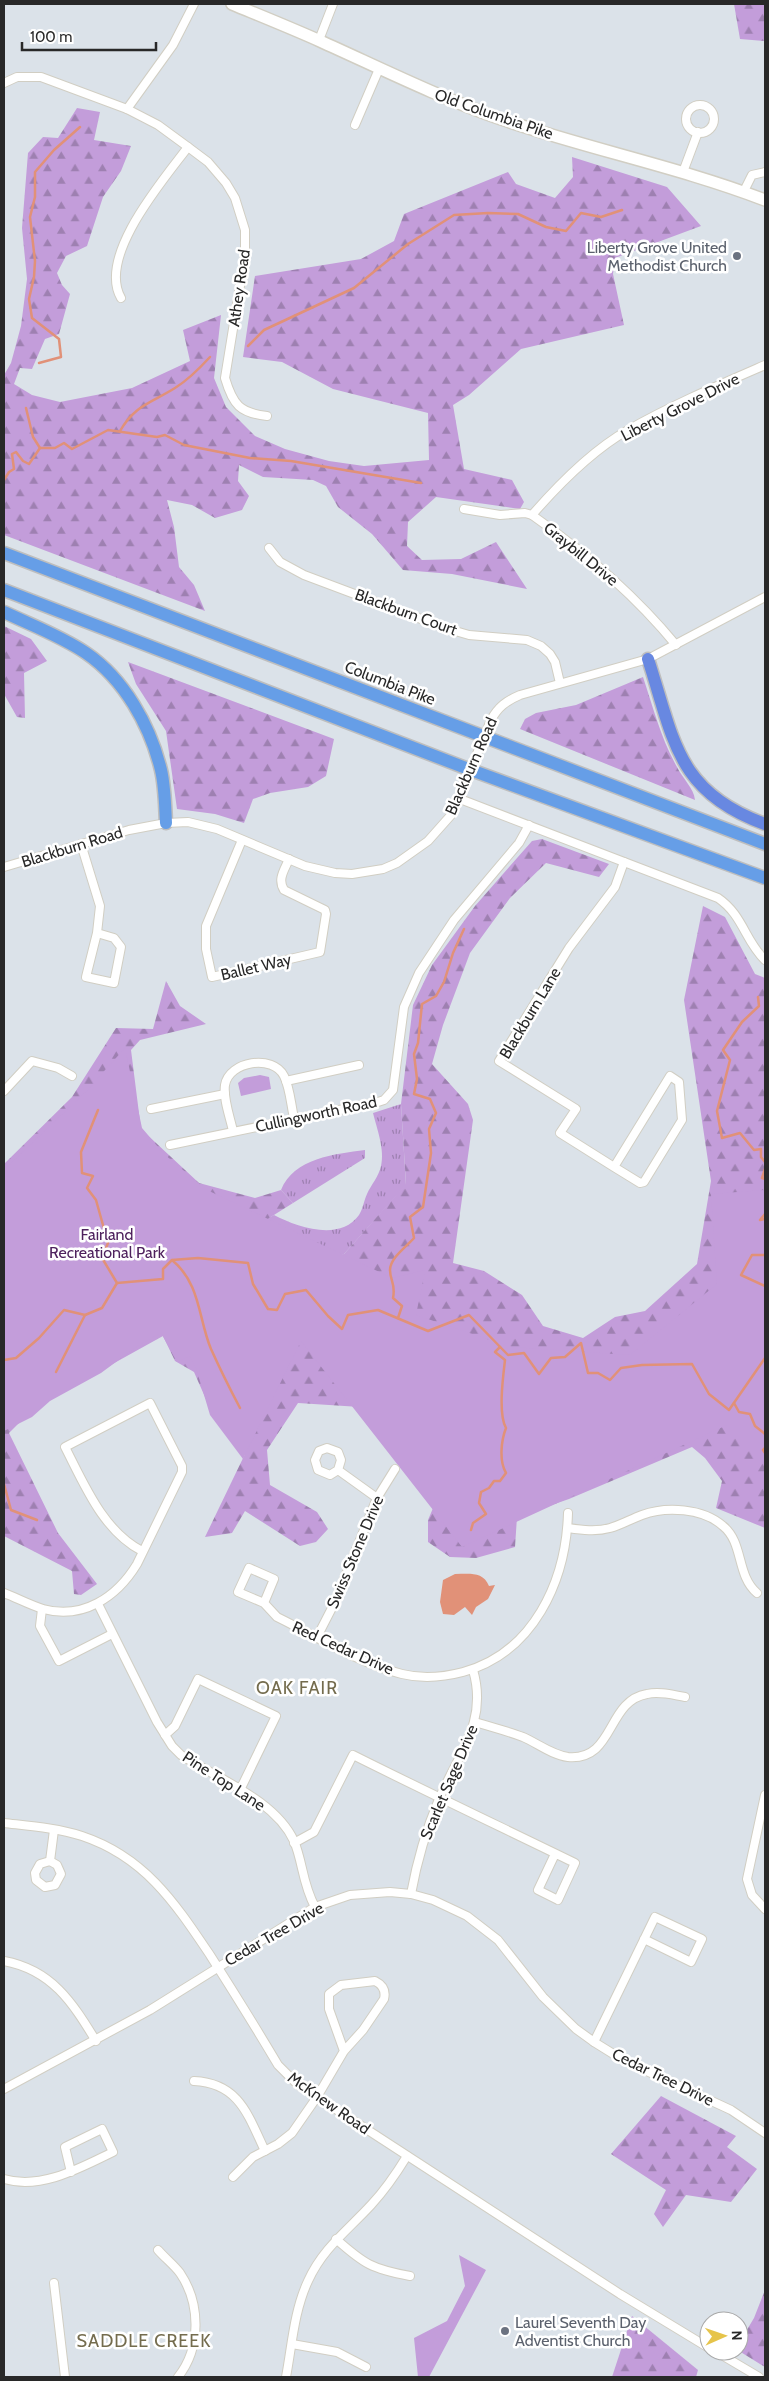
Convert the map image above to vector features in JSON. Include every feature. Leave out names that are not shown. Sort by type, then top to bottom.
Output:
[{"type":"highway","name":"Columbia Pike","points":[[4,553],[765,844]]},
{"type":"highway","points":[[4,590],[471,770],[765,878]]},
{"type":"highway","points":[[4,612],[86,653],[122,688],[134,705],[156,753],[164,789],[166,823]]},
{"type":"main road","name":"Old Columbia Pike","points":[[232,4],[318,40],[434,94],[501,119],[650,164],[683,172],[765,200]]},
{"type":"main road","points":[[648,659],[676,744],[692,776],[718,801],[732,811],[765,824]]},
{"type":"street","points":[[126,109],[172,45],[194,4]]},
{"type":"street","points":[[318,40],[333,4]]},
{"type":"street","points":[[355,125],[378,69]]},
{"type":"street","name":"Athey Road","points":[[4,83],[25,76],[41,77],[126,109],[158,125],[208,162],[226,182],[235,198],[245,230],[245,255],[225,378],[230,395],[241,409],[249,414],[268,416]]},
{"type":"street","points":[[683,172],[698,132]]},
{"type":"street","points":[[121,298],[116,289],[116,276],[127,235],[136,218],[188,147]]},
{"type":"street","points":[[744,192],[752,175],[765,172]]},
{"type":"street","name":"Liberty Grove Drive","points":[[532,516],[549,495],[586,460],[627,431],[690,398],[765,364]]},
{"type":"street","name":"Graybill Drive","points":[[464,509],[500,515],[525,513],[532,516],[571,543],[617,582],[676,645]]},
{"type":"street","name":"Blackburn Court","points":[[269,548],[280,562],[304,575],[445,628],[469,635],[527,640],[534,643],[550,654],[560,683]]},
{"type":"street","name":"Blackburn Road","points":[[4,867],[130,830],[166,823],[201,824],[305,866],[335,873],[352,874],[383,869],[398,863],[428,840],[448,820],[460,799],[496,709],[502,704],[520,695],[648,659],[765,598]]},
{"type":"street","points":[[460,799],[699,889],[728,905],[740,920],[755,948],[765,960]]},
{"type":"street","name":"Cullingworth Road","points":[[170,1145],[378,1102],[389,1096],[395,1083],[404,1008],[419,973],[454,920],[518,843],[529,825]]},
{"type":"street","name":"Ballet Way","points":[[242,840],[206,926],[206,949],[212,976],[320,952],[326,914],[322,907],[284,890],[280,885],[280,879],[290,859]]},
{"type":"street","points":[[81,844],[100,906],[97,933],[86,977],[114,983],[121,947],[114,938],[97,933]]},
{"type":"street","name":"Blackburn Lane","points":[[614,1167],[670,1076],[679,1082],[682,1120],[644,1182],[640,1183],[614,1167],[560,1133],[576,1109],[499,1062],[569,948],[615,887],[624,862]]},
{"type":"street","points":[[4,1091],[32,1061],[58,1068],[72,1076]]},
{"type":"street","points":[[233,1131],[225,1094],[227,1078],[242,1066],[259,1063],[271,1065],[280,1071],[286,1081],[294,1118]]},
{"type":"street","points":[[286,1081],[359,1065]]},
{"type":"street","points":[[151,1109],[225,1094]]},
{"type":"street","points":[[4,1592],[42,1609],[68,1611],[98,1604],[109,1597],[129,1576],[142,1551],[182,1472],[182,1466],[150,1403],[65,1447],[87,1490],[116,1532],[122,1539],[142,1551]]},
{"type":"street","name":"Swiss Stone Drive","points":[[317,1637],[341,1587],[377,1498],[395,1469]]},
{"type":"street","points":[[338,1470],[349,1480],[377,1498]]},
{"type":"street","points":[[568,1528],[601,1530],[647,1513],[665,1510],[679,1510],[714,1519],[729,1532],[734,1540],[747,1582],[758,1593]]},
{"type":"street","name":"Red Cedar Drive","points":[[264,1603],[274,1579],[248,1568],[238,1592],[264,1603],[277,1617],[376,1666],[404,1675],[438,1677],[473,1670],[499,1657],[511,1648],[536,1621],[554,1586],[568,1528],[568,1513]]},
{"type":"street","name":"Pine Top Lane","points":[[98,1604],[165,1736],[182,1755],[268,1808],[280,1820],[294,1843],[306,1888],[315,1907]]},
{"type":"street","points":[[42,1609],[40,1626],[58,1661],[112,1634]]},
{"type":"street","name":"Scarlet Sage Drive","points":[[411,1894],[420,1850],[440,1798],[475,1722],[478,1696],[473,1670]]},
{"type":"street","points":[[165,1736],[175,1726],[198,1679],[276,1716],[240,1790]]},
{"type":"street","points":[[475,1722],[524,1737],[569,1757],[590,1752],[605,1741],[621,1709],[638,1696],[656,1693],[685,1697]]},
{"type":"street","points":[[294,1843],[314,1832],[352,1755],[575,1863],[558,1900],[538,1890],[556,1854]]},
{"type":"street","points":[[765,1795],[747,1879],[752,1895],[765,1909]]},
{"type":"street","name":"McKnew Road","points":[[4,1823],[81,1836],[98,1842],[133,1862],[151,1876],[180,1911],[278,2065],[297,2084],[620,2294],[699,2342]]},
{"type":"street","points":[[50,1861],[54,1830]]},
{"type":"street","name":"Cedar Tree Drive","points":[[4,2089],[150,2010],[315,1907],[350,1896],[371,1893],[411,1894],[450,1907],[483,1926],[498,1940],[544,1997],[576,2028],[594,2042],[630,2064],[731,2110],[765,2133]]},
{"type":"street","points":[[594,2042],[655,1916],[702,1940],[691,1962],[644,1939]]},
{"type":"street","points":[[4,1961],[28,1968],[56,1985],[76,2008],[96,2040]]},
{"type":"street","points":[[232,2177],[245,2163],[292,2133],[317,2097],[344,2051],[364,2030],[384,1999],[383,1986],[375,1981],[341,1985],[329,1994],[329,2009],[344,2051]]},
{"type":"street","points":[[194,2081],[216,2084],[233,2094],[250,2120],[265,2151]]},
{"type":"street","points":[[4,2179],[33,2182],[72,2172],[113,2152],[102,2129],[65,2147],[72,2172]]},
{"type":"street","points":[[286,2377],[296,2314],[308,2280],[316,2265],[336,2239],[378,2198],[407,2156]]},
{"type":"street","points":[[336,2239],[367,2265],[384,2272],[410,2276]]},
{"type":"street","points":[[158,2250],[179,2272],[187,2285],[194,2312],[194,2342],[189,2358],[178,2377]]},
{"type":"street","points":[[54,2283],[65,2377]]},
{"type":"street","points":[[292,2344],[337,2352],[366,2367]]},
{"type":"street","points":[[732,2361],[759,2377]]},
{"type":"green space","points":[[734,4],[765,4],[765,41],[740,39]]},
{"type":"green space","points":[[77,108],[100,112],[94,140],[131,146],[121,171],[103,197],[87,246],[66,256],[57,273],[62,285],[70,294],[59,334],[45,339],[32,369],[20,368],[14,384],[32,395],[60,402],[132,388],[190,361],[183,330],[221,315],[214,378],[226,407],[255,436],[285,449],[329,461],[364,466],[429,460],[428,413],[333,389],[282,362],[243,357],[255,276],[361,259],[394,241],[404,214],[508,172],[516,184],[555,198],[573,177],[572,157],[667,187],[701,226],[615,258],[613,274],[624,325],[521,349],[469,395],[453,405],[464,469],[512,480],[524,502],[520,509],[436,497],[408,522],[407,546],[422,560],[461,559],[496,542],[527,589],[452,574],[403,570],[372,534],[338,507],[326,486],[313,480],[263,477],[239,465],[238,481],[249,496],[242,510],[215,518],[192,505],[167,500],[174,527],[179,567],[194,585],[205,611],[4,535],[4,375],[11,363],[21,326],[27,279],[22,228],[28,153],[43,137],[58,138]]},
{"type":"green space","points":[[4,626],[31,639],[47,661],[24,673],[25,718],[17,717],[4,694]]},
{"type":"green space","points":[[128,662],[334,739],[326,776],[308,787],[270,793],[253,799],[244,823],[215,814],[177,809],[166,731],[136,684]]},
{"type":"green space","points":[[643,677],[666,745],[692,791],[695,800],[520,729],[525,719],[536,713],[576,705]]},
{"type":"green space","name":"Fairland Recreational Park","points":[[542,839],[609,864],[599,877],[546,863],[510,898],[470,953],[443,1025],[432,1064],[468,1104],[473,1120],[453,1263],[484,1271],[522,1295],[543,1326],[583,1338],[615,1317],[645,1311],[697,1264],[711,1181],[684,1000],[703,906],[725,917],[755,974],[765,978],[765,1528],[716,1508],[722,1481],[705,1458],[692,1447],[569,1499],[517,1517],[515,1547],[476,1558],[450,1557],[428,1542],[428,1520],[436,1501],[360,1407],[298,1403],[267,1450],[270,1485],[317,1512],[328,1529],[316,1542],[300,1546],[245,1511],[232,1533],[205,1537],[245,1454],[216,1422],[194,1372],[175,1361],[163,1336],[35,1407],[9,1433],[58,1533],[97,1584],[81,1595],[74,1594],[72,1571],[4,1536],[4,1164],[72,1097],[116,1028],[153,1029],[166,981],[180,1006],[206,1024],[140,1040],[131,1050],[141,1129],[199,1183],[255,1198],[281,1190],[293,1203],[266,1220],[296,1259],[344,1254],[406,1184],[401,1104],[413,1005],[432,965],[475,906],[532,841]]},
{"type":"green space","name":"Fairland Recreational Park","points":[[125,1048],[142,1128],[164,1154],[207,1190],[392,1278],[425,1270],[416,1315],[511,1347],[630,1355],[717,1284],[711,1194],[765,1190],[765,1463],[727,1425],[462,1547],[301,1341],[243,1459],[210,1415],[196,1368],[190,1356],[177,1362],[161,1333],[139,1345],[101,1373],[50,1401],[32,1417],[4,1431],[4,1170],[96,1082]]},
{"type":"green space","points":[[260,1075],[269,1077],[271,1089],[241,1096],[238,1083],[244,1078]]},
{"type":"green space","points":[[401,1104],[406,1185],[344,1254],[296,1259],[265,1220],[274,1215],[294,1224],[318,1230],[341,1228],[351,1223],[359,1215],[381,1166],[381,1146],[373,1113]]},
{"type":"green space","points":[[365,1150],[365,1158],[293,1203],[281,1190],[287,1179],[305,1164],[341,1153]]},
{"type":"green space","points":[[661,2096],[736,2136],[727,2147],[757,2169],[731,2202],[686,2195],[663,2227],[654,2214],[666,2190],[611,2154]]},
{"type":"green space","points":[[459,2255],[486,2270],[429,2377],[418,2377],[414,2338],[447,2321],[465,2286]]},
{"type":"green space","points":[[765,2290],[765,2367],[749,2357],[749,2326]]},
{"type":"green space","points":[[632,2316],[698,2370],[696,2377],[612,2377]]},
{"type":"shaded area","points":[[455,1574],[475,1574],[483,1578],[489,1586],[495,1585],[488,1599],[476,1607],[472,1615],[465,1607],[454,1615],[443,1614],[440,1602],[443,1580]]},
{"type":"waterway","points":[[39,363],[61,357],[59,339],[32,318],[29,299],[34,277],[35,261],[30,217],[35,197],[35,172],[54,150],[80,127]]},
{"type":"waterway","points":[[248,346],[264,330],[354,288],[408,244],[454,215],[518,214],[546,227],[566,231],[581,213],[601,217],[622,210]]},
{"type":"waterway","points":[[120,431],[132,415],[144,405],[180,385],[210,357]]},
{"type":"waterway","points":[[26,408],[33,437],[40,448]]},
{"type":"waterway","points":[[4,480],[9,472],[14,469],[12,454],[16,452],[23,461],[29,464],[40,448],[55,448],[64,443],[72,449],[108,430],[157,437],[165,435],[184,445],[250,458],[291,461],[421,483]]},
{"type":"waterway","points":[[398,1318],[402,1306],[393,1298],[394,1289],[390,1270],[393,1261],[414,1238],[410,1217],[423,1207],[431,1153],[429,1129],[436,1113],[430,1099],[414,1094],[417,1079],[414,1054],[418,1043],[422,1004],[436,996],[444,982],[453,953],[464,929]]},
{"type":"waterway","points":[[758,997],[759,1006],[742,1022],[723,1050],[730,1060],[717,1111],[722,1138],[740,1133],[754,1150],[761,1149],[761,1157],[765,1162]]},
{"type":"waterway","points":[[85,1315],[102,1308],[117,1283],[102,1258],[108,1243],[96,1200],[87,1188],[93,1176],[82,1173],[81,1152],[98,1110]]},
{"type":"waterway","points":[[765,1169],[762,1178],[765,1179]]},
{"type":"waterway","points":[[765,1214],[760,1220],[765,1219]]},
{"type":"waterway","points":[[765,1255],[752,1255],[741,1275],[765,1286]]},
{"type":"waterway","points":[[117,1283],[163,1279],[163,1269],[172,1260],[198,1258],[248,1263],[253,1284],[268,1309],[277,1310],[285,1294],[306,1290],[342,1329],[348,1315],[378,1310],[428,1331],[469,1315],[508,1355],[524,1353],[539,1374],[551,1358],[565,1357],[581,1343],[588,1373],[598,1373],[610,1380],[621,1368],[642,1365],[692,1364],[709,1394],[729,1410],[765,1358]]},
{"type":"waterway","points":[[172,1260],[181,1269],[194,1291],[211,1349],[240,1408]]},
{"type":"waterway","points":[[4,1360],[16,1358],[39,1338],[64,1310],[85,1315],[56,1372]]},
{"type":"waterway","points":[[471,1530],[473,1523],[486,1514],[479,1503],[481,1492],[489,1488],[494,1481],[500,1481],[506,1473],[502,1463],[503,1439],[506,1428],[502,1414],[502,1385],[505,1360],[495,1352],[500,1347]]},
{"type":"waterway","points":[[734,1403],[739,1412],[750,1414],[755,1426],[765,1434]]},
{"type":"waterway","points":[[765,1448],[763,1450],[765,1453]]},
{"type":"waterway","points":[[4,1484],[11,1510],[37,1520]]},
{"type":"place","name":"Liberty Grove United Methodist Church","points":[[737,256]]},
{"type":"place","name":"Laurel Seventh Day Adventist Church","points":[[505,2331]]},
{"type":"district","name":"OAK FAIR","points":[[297,1688]]},
{"type":"district","name":"SADDLE CREEK","points":[[144,2341]]}]
